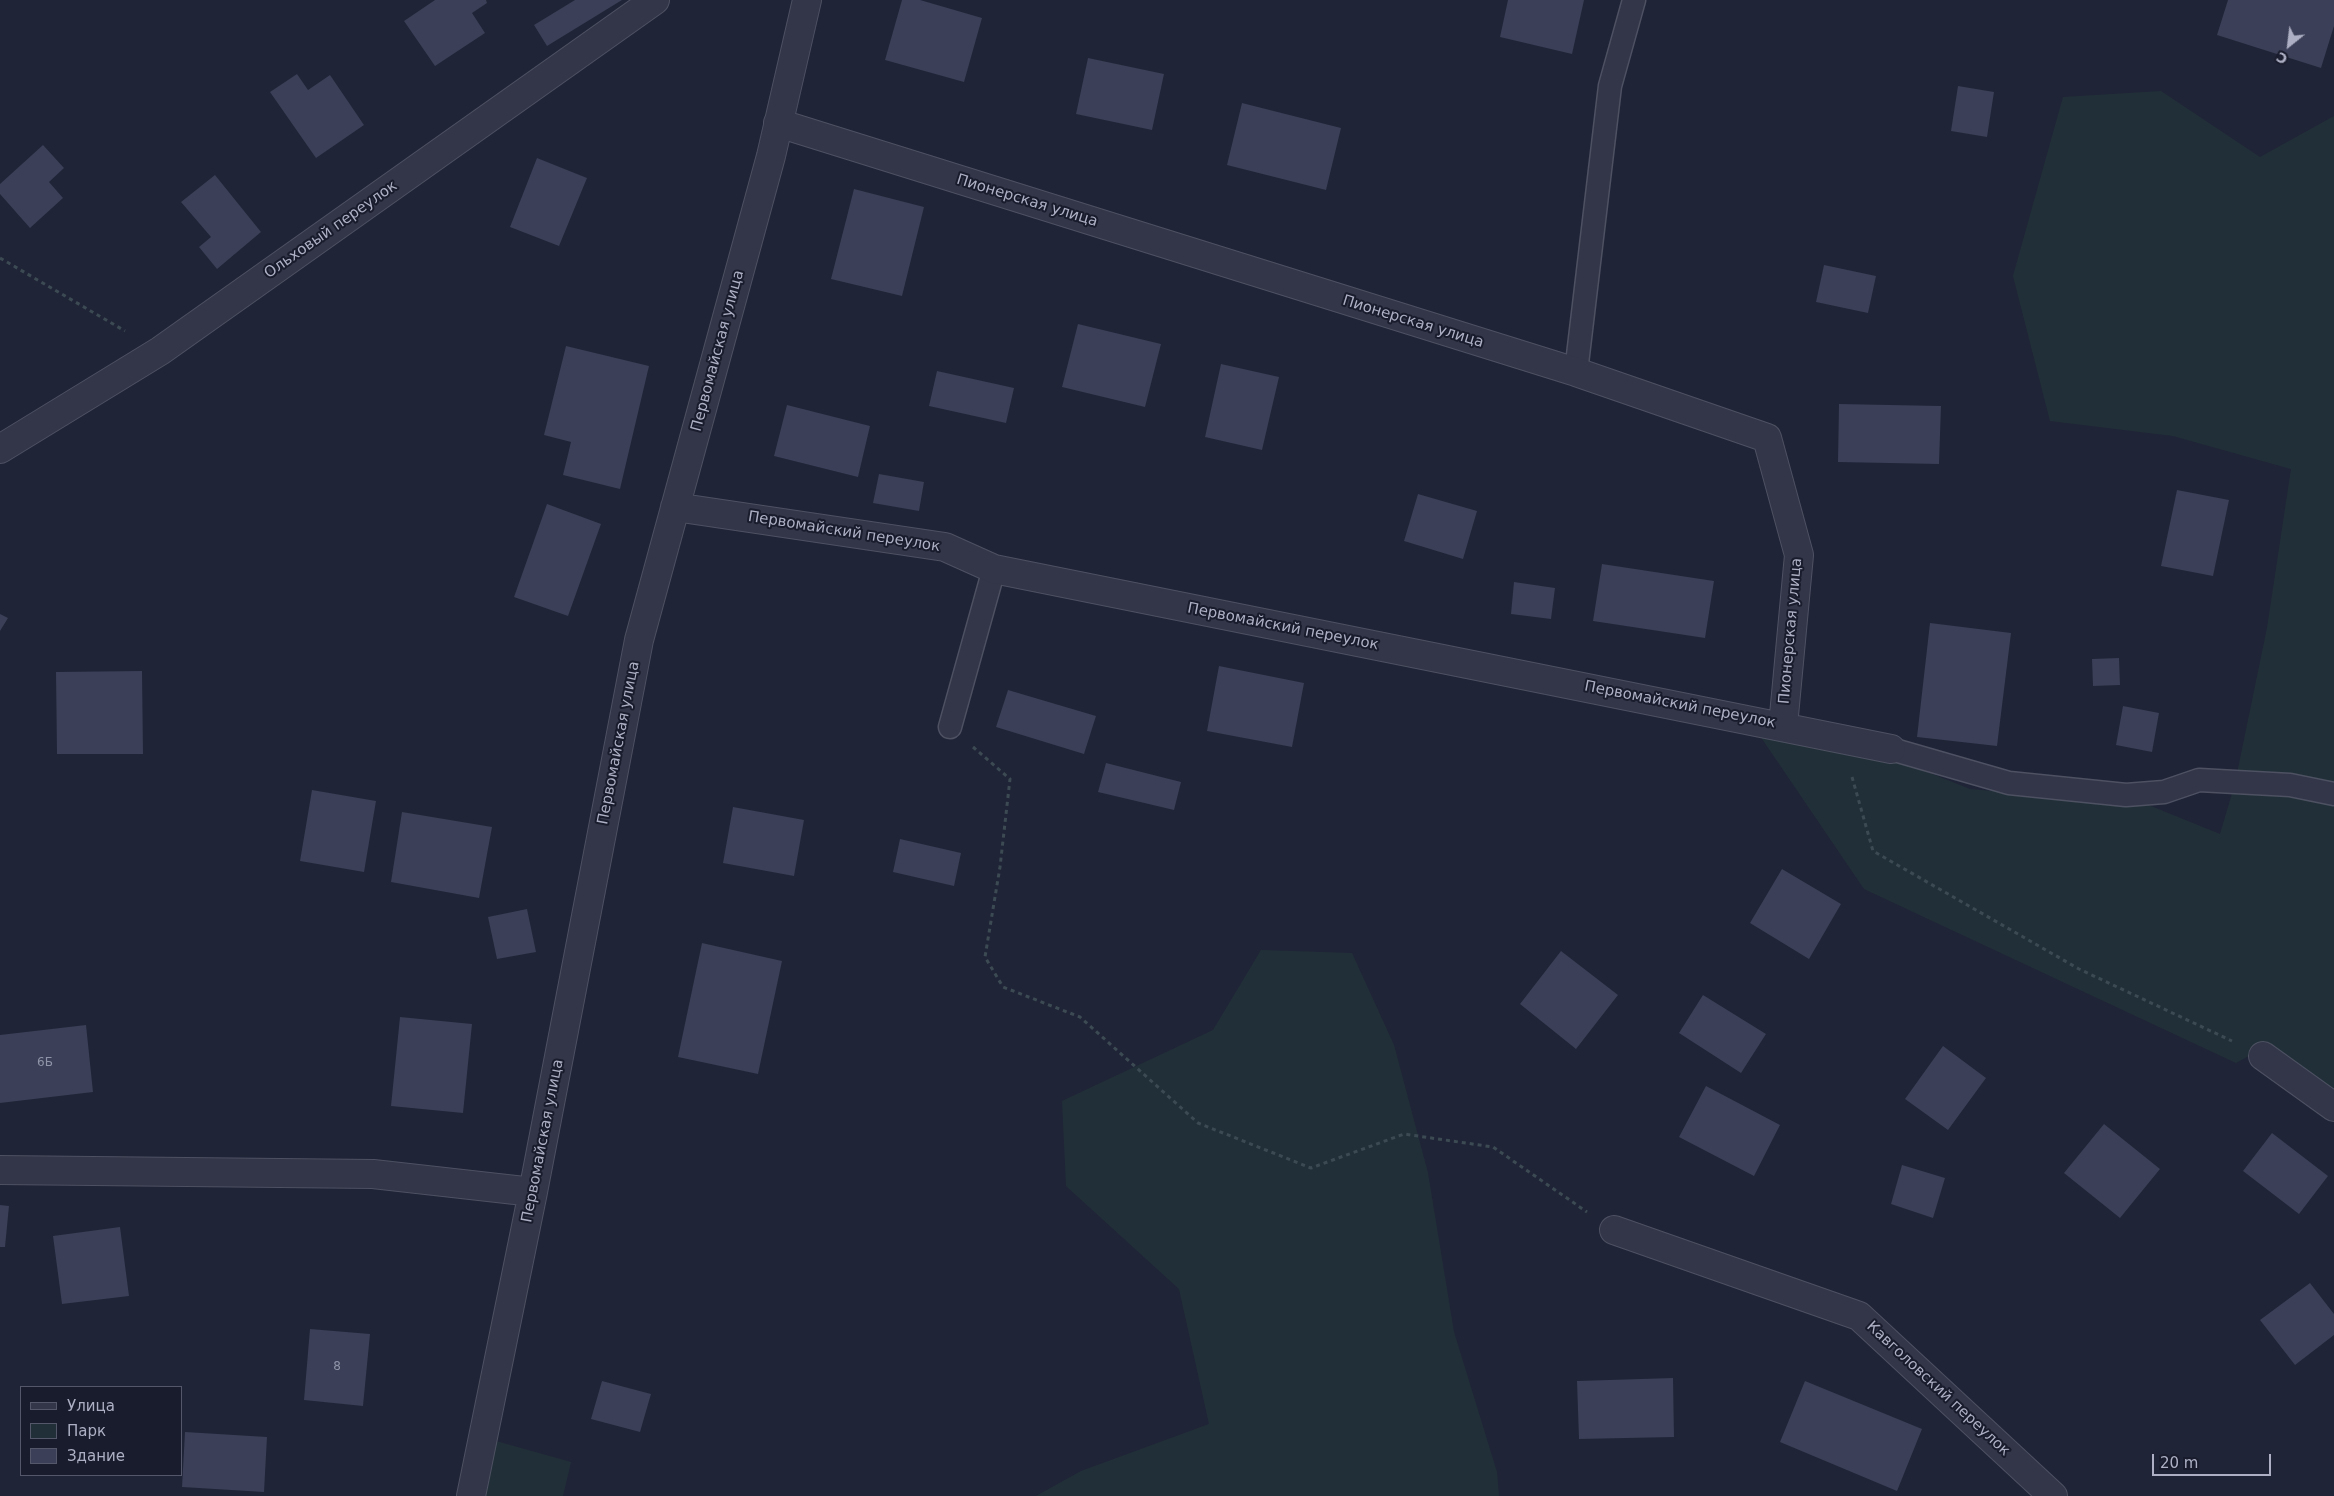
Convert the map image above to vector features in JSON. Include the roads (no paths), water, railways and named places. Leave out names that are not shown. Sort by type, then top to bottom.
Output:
[{"type":"street","name":"Ольховый переулок","points":[[0,449],[160,351],[655,0]]},
{"type":"street","name":"Первомайская улица","points":[[471,1496],[533,1192],[639,640],[778,123],[807,0]]},
{"type":"street","name":"Пионерская улица","points":[[778,123],[1576,372],[1767,438],[1799,555],[1783,726]]},
{"type":"street","name":"Первомайский переулок","points":[[676,507],[945,547],[994,570],[1891,749]]},
{"type":"street","points":[[2263,1056],[2334,1107]]},
{"type":"street","points":[[0,1170],[373,1174],[533,1192]]},
{"type":"street","name":"Кавголовский переулок","points":[[1614,1230],[1859,1316],[2053,1496]]},
{"type":"lane","points":[[1576,372],[1610,86],[1634,0]]},
{"type":"lane","points":[[950,727],[994,570]]},
{"type":"lane","points":[[1891,749],[2009,783],[2126,795],[2164,792],[2199,780],[2290,785],[2334,794]]}]
